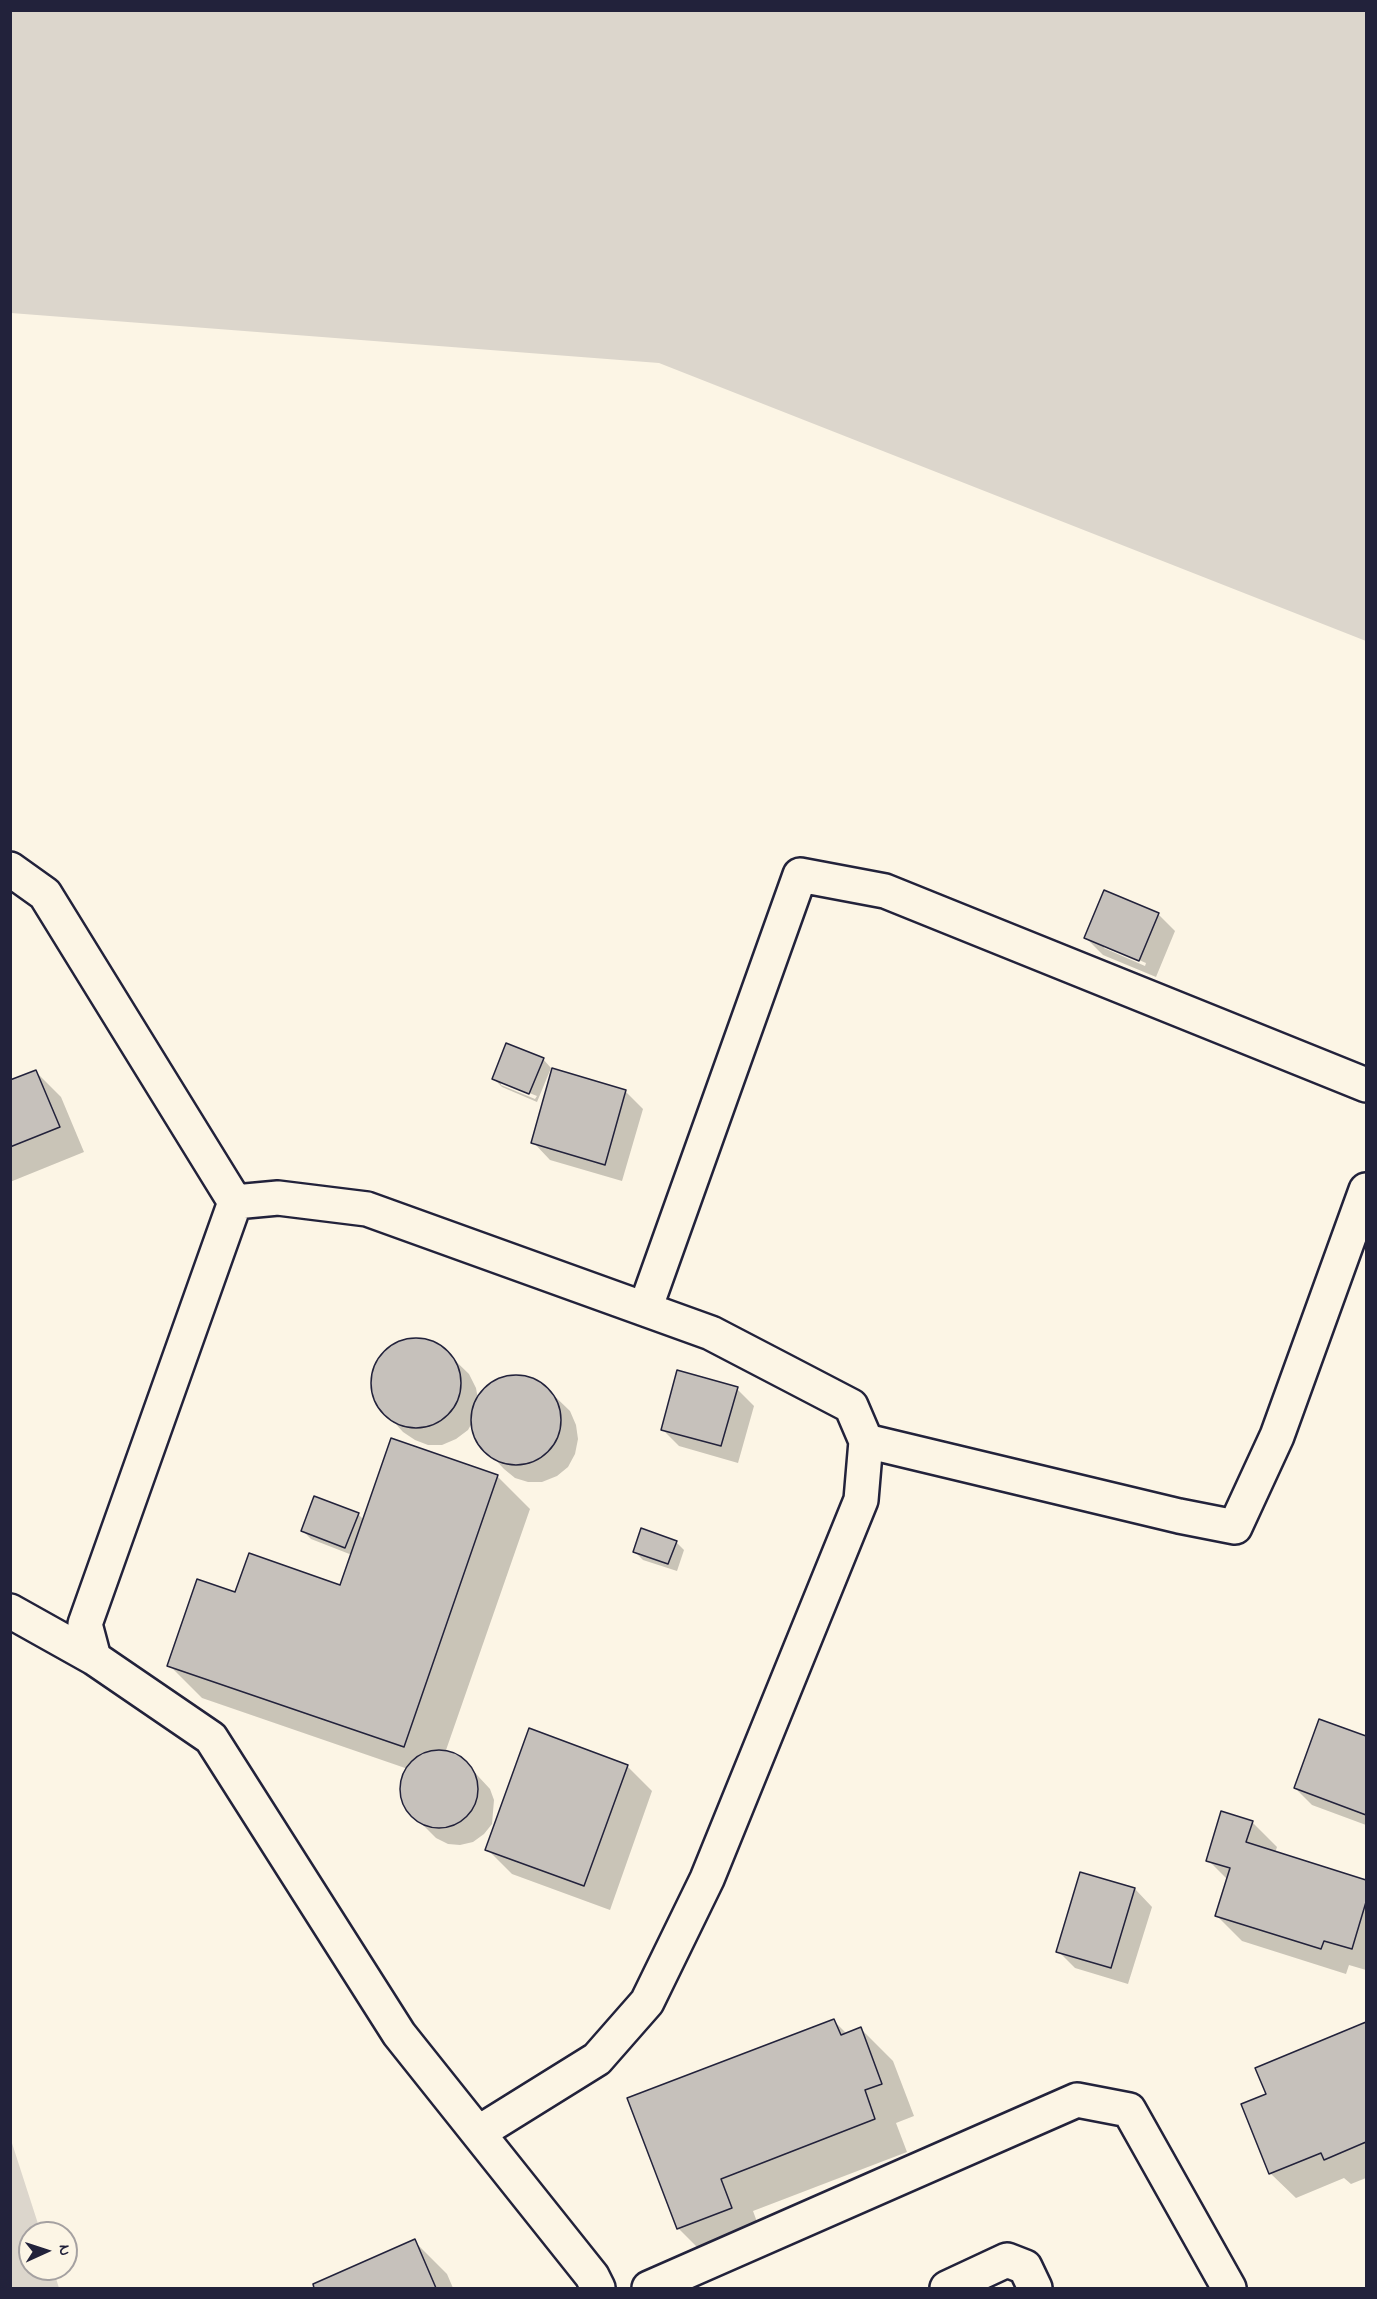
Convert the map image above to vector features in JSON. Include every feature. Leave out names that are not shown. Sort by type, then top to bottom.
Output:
[{"type":"lane","points":[[10,869],[45,894],[235,1202]]},
{"type":"lane","points":[[645,1309],[800,875],[885,891],[1366,1085]]},
{"type":"lane","points":[[866,1441],[1179,1516],[1234,1527],[1277,1436],[1366,1190]]},
{"type":"lane","points":[[235,1202],[278,1198],[367,1209],[711,1333],[851,1406],[866,1441],[861,1500],[707,1879],[647,2002],[597,2059],[478,2133]]},
{"type":"lane","points":[[94,1658],[85,1624],[235,1202]]},
{"type":"lane","points":[[10,1611],[94,1658],[211,1738],[399,2034],[592,2276],[598,2289]]},
{"type":"lane","points":[[649,2289],[1077,2100],[1129,2110],[1228,2289]]},
{"type":"lane","points":[[947,2289],[1007,2260],[1025,2267],[1035,2289]]},
{"type":"shaded area","points":[[10,11],[1366,11],[1366,641],[659,363],[11,313]]},
{"type":"shaded area","points":[[10,2137],[37,2221],[18,2221],[18,2281],[57,2281],[59,2288],[11,2288]]},
{"type":"building","points":[[1104,890],[1159,913],[1139,961],[1084,938]]},
{"type":"building","points":[[506,1043],[544,1058],[529,1094],[492,1079]]},
{"type":"building","points":[[552,1068],[626,1090],[605,1165],[531,1143]]},
{"type":"building","points":[[36,1070],[60,1127],[10,1147],[10,1080]]},
{"type":"building","points":[[416,1338],[433,1341],[448,1351],[458,1366],[461,1383],[458,1400],[448,1415],[433,1425],[416,1428],[399,1425],[384,1415],[374,1400],[371,1383],[374,1366],[384,1351],[399,1341]]},
{"type":"building","points":[[677,1370],[738,1387],[721,1446],[661,1430]]},
{"type":"building","points":[[516,1375],[533,1378],[548,1388],[558,1403],[561,1420],[558,1437],[548,1452],[533,1462],[516,1465],[499,1462],[484,1452],[474,1437],[471,1420],[474,1403],[484,1388],[499,1378]]},
{"type":"building","points":[[391,1438],[498,1475],[404,1747],[167,1666],[197,1579],[235,1592],[249,1553],[340,1585]]},
{"type":"building","points":[[314,1496],[359,1513],[345,1548],[301,1531]]},
{"type":"building","points":[[641,1528],[677,1541],[668,1564],[633,1552]]},
{"type":"building","points":[[1319,1719],[1366,1736],[1366,1815],[1294,1788]]},
{"type":"building","points":[[529,1728],[628,1765],[584,1886],[485,1850]]},
{"type":"building","points":[[439,1750],[454,1753],[471,1767],[478,1789],[475,1804],[461,1821],[439,1828],[424,1825],[407,1811],[400,1789],[403,1774],[417,1757]]},
{"type":"building","points":[[1221,1811],[1253,1821],[1246,1842],[1366,1880],[1366,1902],[1352,1949],[1324,1941],[1321,1949],[1215,1916],[1230,1868],[1206,1861]]},
{"type":"building","points":[[1080,1872],[1135,1888],[1111,1968],[1056,1952]]},
{"type":"building","points":[[834,2019],[841,2035],[861,2027],[882,2084],[865,2090],[875,2119],[721,2179],[732,2208],[677,2229],[627,2098]]},
{"type":"building","points":[[1366,2022],[1366,2142],[1324,2160],[1321,2153],[1269,2174],[1241,2104],[1266,2094],[1255,2068]]},
{"type":"building","points":[[415,2239],[436,2288],[314,2288],[313,2284]]}]
